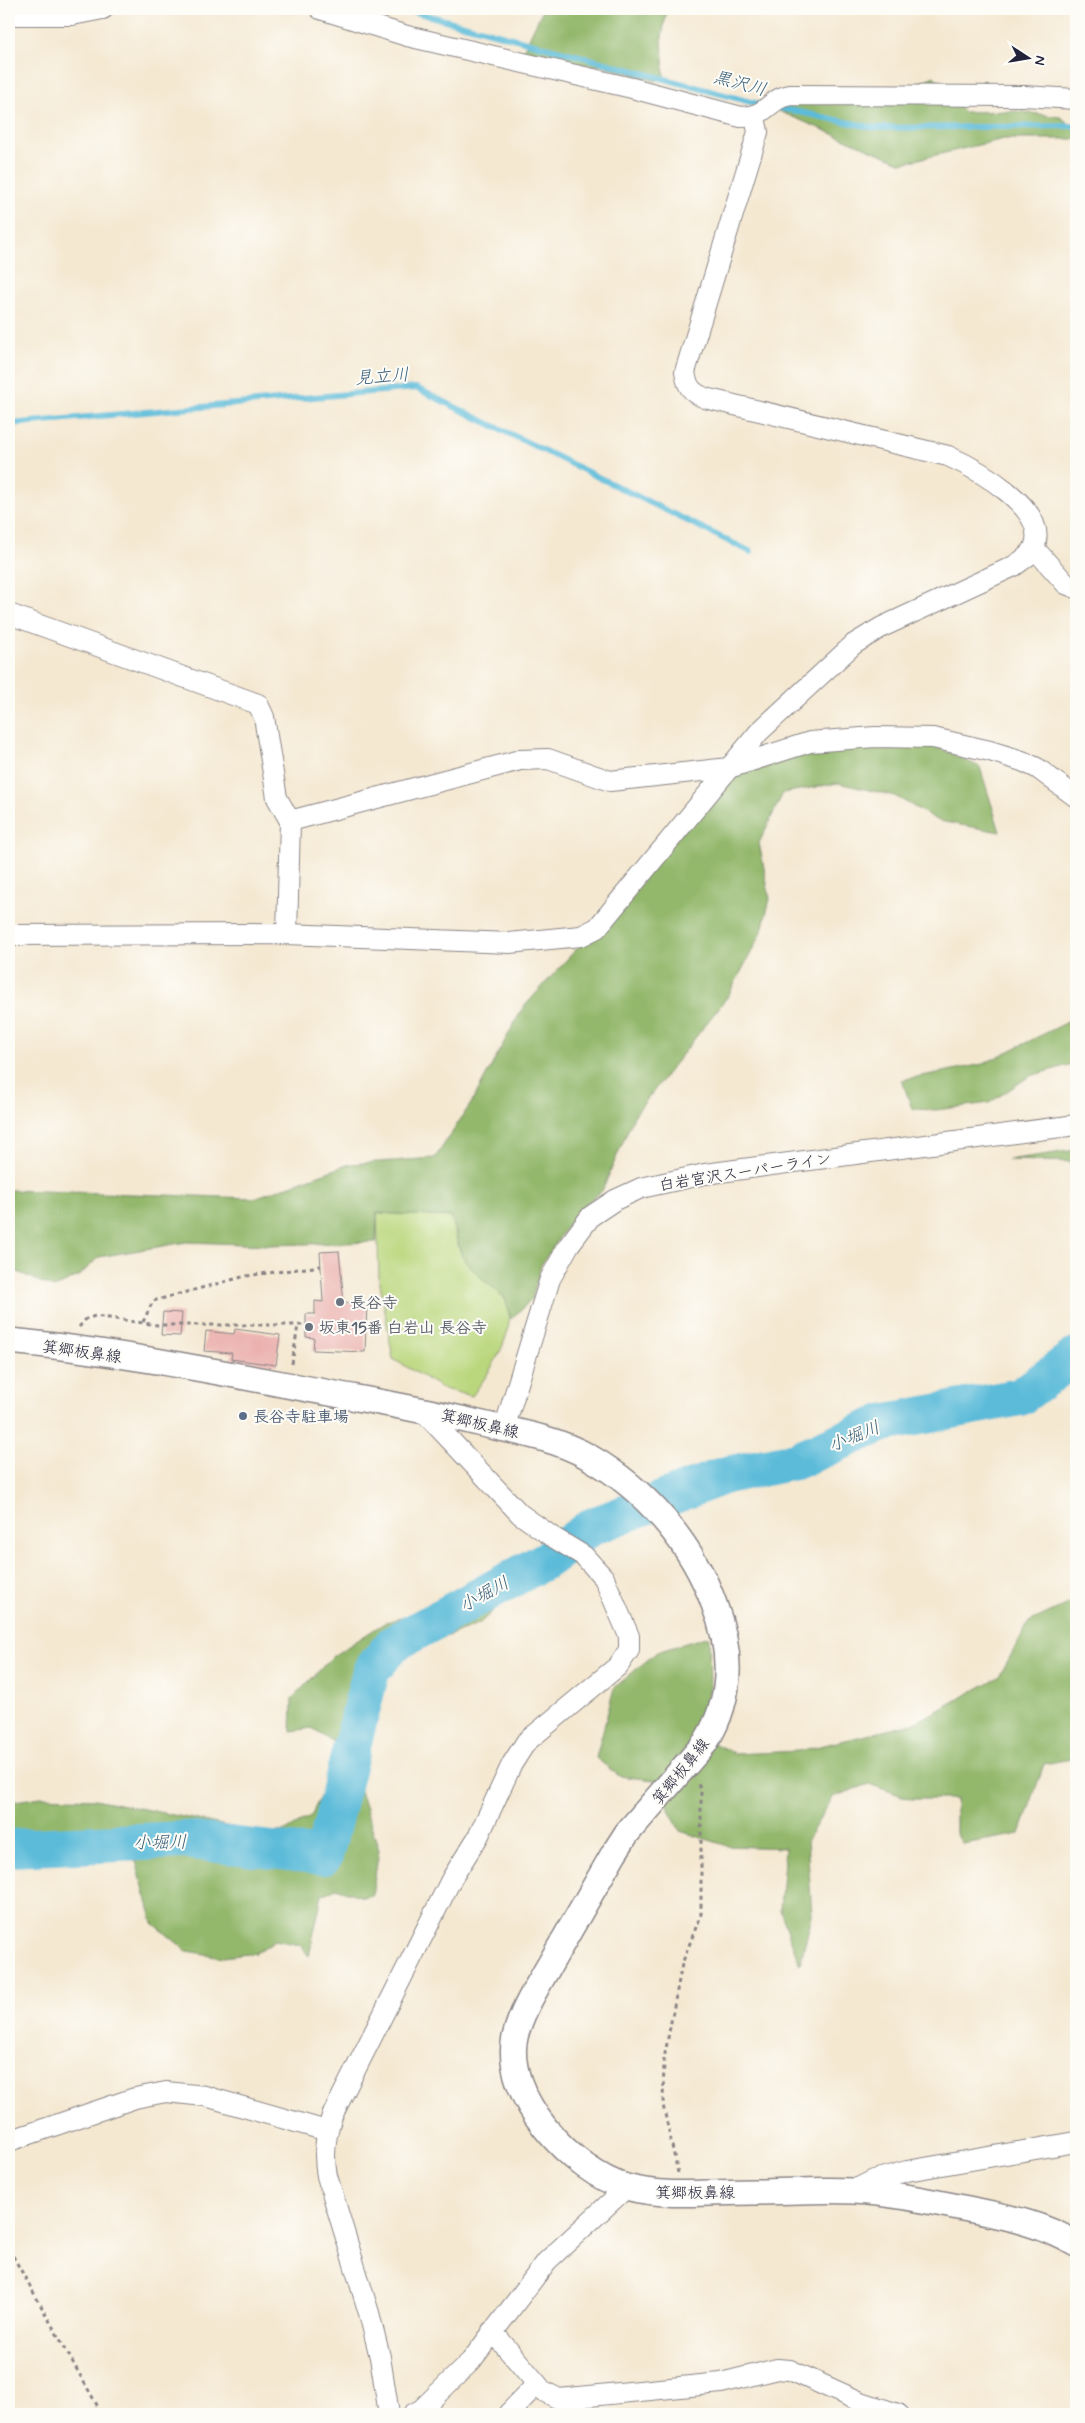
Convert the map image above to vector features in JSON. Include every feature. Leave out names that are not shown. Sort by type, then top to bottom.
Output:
[{"type":"main road","name":"箕郷板鼻線","points":[[9,1341],[74,1347],[422,1410],[504,1429],[559,1443],[588,1456],[635,1488],[683,1546],[710,1593],[724,1633],[729,1665],[725,1699],[720,1716],[705,1743],[628,1833],[614,1853],[526,2007],[515,2038],[513,2053],[515,2070],[532,2110],[569,2154],[605,2180],[627,2187],[654,2192],[852,2191],[907,2197],[1005,2216],[1050,2231],[1076,2244]]},
{"type":"street","points":[[9,16],[72,15],[103,9]]},
{"type":"street","points":[[320,9],[407,36],[632,88],[741,117],[755,117],[782,96],[791,95],[1024,96],[1076,99]]},
{"type":"street","points":[[9,935],[287,934],[509,943],[581,936],[597,928],[759,732],[854,644],[882,627],[1014,566],[1026,558],[1034,548],[1036,537],[1032,522],[1020,504],[1004,488],[971,467],[948,456],[705,398],[694,393],[686,384],[685,372],[758,132],[755,117]]},
{"type":"street","points":[[1034,548],[1066,584],[1076,588]]},
{"type":"street","points":[[9,614],[258,704],[264,717],[278,798],[290,821],[287,934]]},
{"type":"street","points":[[290,821],[520,760],[548,759],[610,780],[729,768],[810,742],[874,736],[933,738],[990,750],[1038,768],[1076,797]]},
{"type":"street","name":"白岩宮沢スーパーライン","points":[[504,1429],[550,1279],[569,1245],[591,1216],[615,1200],[641,1188],[705,1174],[1076,1125]]},
{"type":"street","points":[[389,2414],[380,2357],[369,2313],[327,2176],[324,2157],[326,2131],[443,1896],[478,1837],[516,1757],[526,1742],[618,1666],[628,1650],[630,1636],[604,1578],[584,1556],[520,1514],[422,1410]]},
{"type":"street","points":[[9,2141],[135,2098],[166,2092],[205,2096],[326,2131]]},
{"type":"street","points":[[852,2191],[874,2180],[907,2171],[1076,2142]]},
{"type":"street","points":[[413,2414],[422,2409],[471,2361],[547,2261],[627,2187]]},
{"type":"street","points":[[492,2331],[543,2391],[559,2400],[721,2383],[777,2369],[790,2370],[861,2402],[898,2414]]},
{"type":"street","points":[[508,2414],[537,2384]]},
{"type":"path","points":[[143,1322],[153,1301],[246,1276],[321,1266]]},
{"type":"path","points":[[74,1347],[77,1330],[86,1319],[95,1316],[156,1324],[306,1325]]},
{"type":"path","points":[[288,1386],[298,1326]]},
{"type":"path","points":[[683,2193],[663,2106],[664,2068],[682,1964],[701,1914],[701,1790],[691,1761]]},
{"type":"path","points":[[9,2249],[102,2414]]},
{"type":"green space","points":[[543,9],[667,9],[662,37],[664,77],[656,81],[602,66],[541,60],[523,51]]},
{"type":"green space","points":[[934,76],[964,112],[1017,111],[1060,117],[1076,128],[1076,139],[1004,139],[902,163],[762,104],[894,94]]},
{"type":"green space","points":[[933,745],[980,767],[1000,832],[939,821],[895,796],[838,783],[783,793],[759,843],[770,899],[761,934],[728,996],[634,1116],[602,1191],[577,1211],[541,1265],[532,1299],[511,1319],[505,1298],[477,1274],[462,1257],[452,1217],[377,1213],[376,1242],[270,1245],[186,1242],[99,1257],[80,1275],[54,1288],[9,1268],[9,1190],[254,1198],[350,1164],[435,1158],[472,1102],[522,1009],[733,776],[807,752],[872,746]]},
{"type":"green space","points":[[1076,1018],[1076,1063],[1030,1076],[989,1103],[936,1110],[912,1109],[902,1080],[983,1064]]},
{"type":"green space","points":[[1076,1150],[1076,1162],[1008,1160]]},
{"type":"green space","points":[[377,1213],[452,1217],[458,1244],[464,1258],[505,1299],[509,1311],[506,1336],[494,1363],[472,1396],[444,1389],[393,1359],[379,1277]]},
{"type":"green space","points":[[519,1560],[529,1563],[525,1583],[520,1585],[480,1623],[410,1651],[382,1675],[359,1768],[360,1791],[379,1850],[372,1895],[363,1897],[336,1888],[322,1895],[309,1956],[300,1945],[275,1940],[256,1953],[223,1957],[187,1951],[153,1923],[136,1861],[9,1849],[9,1802],[41,1797],[95,1799],[251,1831],[284,1832],[312,1815],[328,1778],[334,1742],[312,1728],[291,1731],[292,1699],[333,1656],[386,1622],[413,1615],[507,1563]]},
{"type":"green space","points":[[1076,1600],[1076,1758],[1044,1764],[1020,1834],[963,1844],[956,1834],[956,1799],[911,1799],[869,1784],[833,1797],[807,1840],[812,1915],[800,1965],[780,1910],[785,1848],[728,1846],[680,1831],[654,1780],[619,1776],[596,1758],[614,1688],[657,1652],[709,1636],[710,1688],[696,1734],[735,1754],[799,1751],[913,1724],[999,1677],[1029,1622]]},
{"type":"building","points":[[339,1251],[344,1303],[367,1304],[365,1352],[313,1350],[314,1338],[306,1337],[306,1314],[315,1314],[315,1301],[323,1302],[320,1252]]},
{"type":"building","points":[[163,1312],[182,1313],[180,1336],[161,1335]]},
{"type":"building","points":[[235,1329],[280,1335],[276,1365],[231,1359],[232,1353],[204,1351],[206,1331],[234,1334]]},
{"type":"waterway","name":"黒沢川","points":[[404,9],[762,105]]},
{"type":"waterway","name":"黒沢川","points":[[775,107],[875,128],[1076,126]]},
{"type":"waterway","name":"見立川","points":[[9,424],[416,388],[751,552]]},
{"type":"waterway","name":"小堀川","points":[[9,1848],[184,1840],[324,1856],[371,1671],[393,1644],[548,1559],[591,1527],[726,1475],[795,1461],[883,1423],[1020,1397],[1076,1356]]},
{"type":"place","name":"長谷寺","points":[[340,1302]]},
{"type":"place","name":"坂東15番 白岩山 長谷寺","points":[[309,1327]]},
{"type":"place","name":"長谷寺駐車場","points":[[243,1416]]}]
